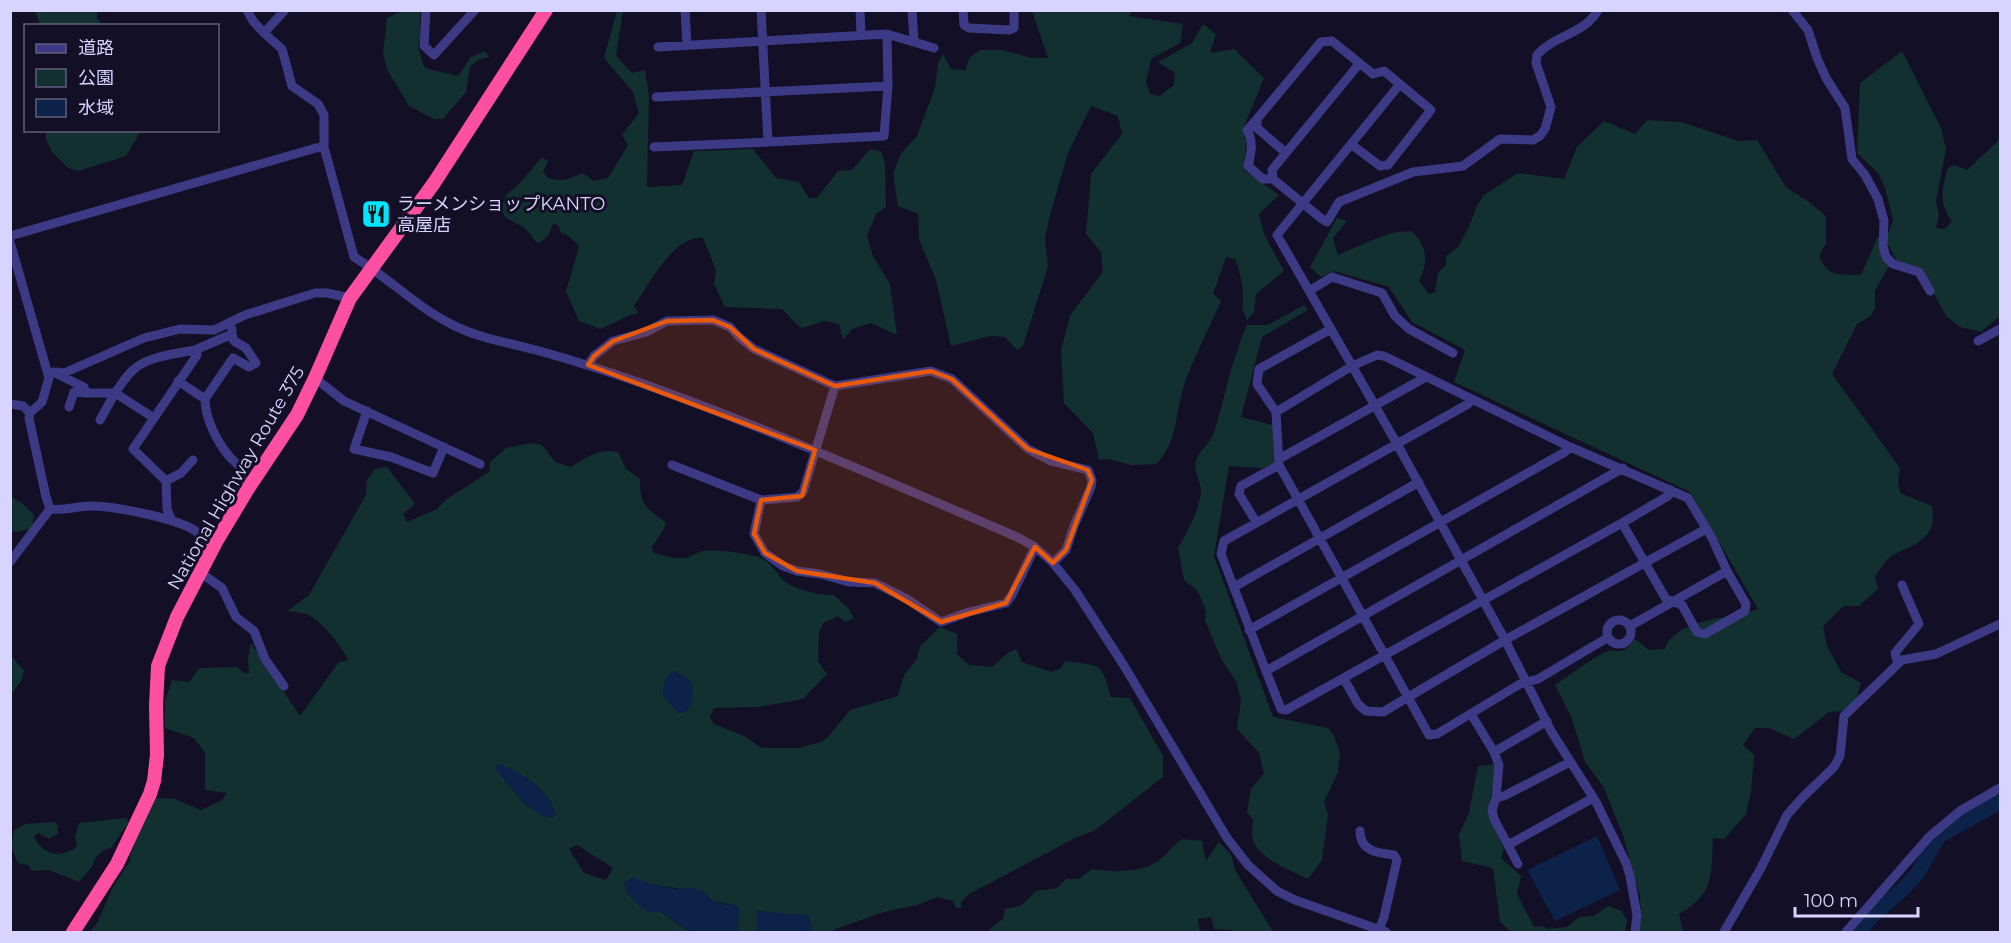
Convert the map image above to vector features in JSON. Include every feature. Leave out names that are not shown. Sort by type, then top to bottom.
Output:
[{"type":"highway","name":"National Highway Route 375","points":[[73,933],[117,864],[150,795],[157,755],[158,666],[177,617],[249,487],[297,415],[350,298],[434,183],[546,10]]},
{"type":"street","points":[[248,10],[253,21],[282,49],[292,86],[318,104],[324,116],[324,147],[354,257],[371,267],[415,303],[452,325],[480,336],[588,365],[699,404],[815,450],[1017,537],[1035,547],[1053,563],[1075,590],[1123,664],[1227,838],[1248,866],[1277,891],[1295,900],[1382,931],[1397,860],[1394,855],[1372,852],[1364,847],[1360,839],[1360,831]]},
{"type":"street","points":[[264,33],[285,10]]},
{"type":"street","points":[[426,10],[424,46],[434,55],[475,10]]},
{"type":"street","points":[[685,10],[687,45]]},
{"type":"street","points":[[761,10],[768,142]]},
{"type":"street","points":[[860,10],[861,35]]},
{"type":"street","points":[[912,10],[914,40]]},
{"type":"street","points":[[963,10],[964,25],[969,28],[1009,30],[1014,28],[1014,10]]},
{"type":"street","points":[[1351,144],[1380,166],[1388,165],[1431,110],[1384,71],[1373,74],[1332,40],[1321,42],[1247,130],[1251,137],[1252,148],[1248,166],[1263,178],[1273,178],[1327,222],[1339,202],[1413,172],[1463,166],[1500,139],[1533,140],[1545,129],[1551,107],[1536,63],[1537,55],[1547,45],[1585,26],[1598,10]]},
{"type":"street","points":[[1792,10],[1808,30],[1816,58],[1845,108],[1852,159],[1865,175],[1878,199],[1884,221],[1883,246],[1886,257],[1893,264],[1919,272],[1930,291]]},
{"type":"street","points":[[658,47],[888,34],[914,40],[934,48]]},
{"type":"street","points":[[654,147],[884,136],[888,86],[888,34]]},
{"type":"street","points":[[1273,178],[1272,170],[1359,64]]},
{"type":"street","points":[[1400,84],[1277,235],[1398,444],[1528,682],[1546,721],[1593,798],[1626,862],[1637,915],[1635,933]]},
{"type":"street","points":[[656,97],[888,86]]},
{"type":"street","points":[[1257,119],[1257,128],[1286,153]]},
{"type":"street","points":[[10,236],[324,147]]},
{"type":"street","points":[[10,242],[50,372],[42,402],[30,413]]},
{"type":"street","points":[[1309,291],[1332,277],[1382,293],[1395,316],[1408,329],[1453,353]]},
{"type":"street","points":[[50,372],[64,373],[144,338],[180,329],[214,330],[231,321],[315,293],[350,298]]},
{"type":"street","points":[[588,365],[594,356],[613,341],[646,332],[668,321],[713,320],[730,327],[739,338],[754,349],[835,386],[914,372],[940,373],[952,380],[1028,449],[1051,461],[1088,470],[1092,480],[1091,487],[1065,550],[1053,563]]},
{"type":"street","points":[[231,321],[234,341],[246,348],[256,363],[249,367],[233,358],[205,399],[205,406],[214,432],[228,456],[239,467],[242,482],[249,487]]},
{"type":"street","points":[[1331,329],[1259,369],[1257,384],[1276,412],[1279,462],[1429,735],[1437,734],[1520,684],[1538,680],[1607,638]]},
{"type":"street","points":[[1977,341],[2001,329]]},
{"type":"street","points":[[100,420],[115,393],[130,372],[139,365],[157,358],[195,350],[232,334]]},
{"type":"street","points":[[172,521],[167,509],[166,481],[133,449],[197,355],[195,350]]},
{"type":"street","points":[[1276,412],[1352,366],[1377,354],[1384,356],[1570,447],[1688,498],[1746,604],[1745,611],[1705,634],[1697,632],[1682,605],[1666,600],[1622,523]]},
{"type":"street","points":[[50,372],[84,387],[86,393]]},
{"type":"street","points":[[1256,522],[1239,494],[1241,486],[1426,377]]},
{"type":"street","points":[[315,378],[344,401],[480,464]]},
{"type":"street","points":[[178,381],[205,399]]},
{"type":"street","points":[[672,465],[761,500],[800,496],[835,386]]},
{"type":"street","points":[[69,407],[74,392],[115,393],[153,418]]},
{"type":"street","points":[[1472,399],[1468,404],[1224,542],[1221,554],[1281,709],[1286,710],[1344,679],[1622,523],[1668,496],[1671,490]]},
{"type":"street","points":[[10,404],[23,406],[30,413],[36,452],[50,509]]},
{"type":"street","points":[[367,411],[354,449],[391,457],[433,473],[444,447]]},
{"type":"street","points":[[1250,630],[1565,452],[1570,447]]},
{"type":"street","points":[[166,481],[181,474],[192,460]]},
{"type":"street","points":[[1266,671],[1623,468]]},
{"type":"street","points":[[1234,587],[1419,482]]},
{"type":"street","points":[[761,500],[754,534],[765,553],[783,566],[849,582],[875,583],[907,599],[941,622],[1006,603],[1035,547]]},
{"type":"street","points":[[10,562],[50,509],[90,506],[111,507],[172,521],[190,528],[200,535],[205,555],[209,558]]},
{"type":"street","points":[[1344,679],[1358,704],[1366,711],[1383,712],[1505,640],[1706,530]]},
{"type":"street","points":[[1630,626],[1727,571]]},
{"type":"street","points":[[201,573],[222,588],[236,617],[254,631],[265,659],[284,686]]},
{"type":"street","points":[[1898,664],[1895,653],[1919,624],[1902,585]]},
{"type":"street","points":[[1622,620],[1630,626],[1631,636],[1625,643],[1615,645],[1607,638],[1606,629],[1612,621],[1622,620]]},
{"type":"street","points":[[1724,933],[1761,868],[1787,815],[1834,766],[1840,756],[1844,716],[1902,660],[1936,654],[2001,624]]},
{"type":"street","points":[[1471,714],[1494,752],[1499,765],[1496,798],[1492,810],[1494,819],[1518,864]]},
{"type":"street","points":[[1494,752],[1546,721]]},
{"type":"street","points":[[1496,798],[1570,762]]},
{"type":"street","points":[[1846,933],[1929,837],[1960,811],[2001,788]]},
{"type":"street","points":[[1508,845],[1593,798]]},
{"type":"highlighted area","points":[[713,320],[730,327],[754,349],[835,386],[931,371],[952,379],[1028,449],[1088,470],[1092,480],[1066,550],[1053,563],[1035,547],[1006,603],[941,622],[875,583],[797,571],[765,553],[754,534],[761,500],[802,496],[815,450],[588,365],[594,356],[613,341],[667,321]]},
{"type":"green space","points":[[420,10],[418,47],[424,67],[458,76],[471,57],[485,51],[489,57],[478,60],[470,67],[466,92],[443,119],[434,119],[409,106],[388,71],[383,55],[387,18],[401,11]]},
{"type":"green space","points":[[35,11],[97,11],[97,18],[102,24],[40,24]]},
{"type":"green space","points":[[617,11],[623,11],[616,56],[632,73],[645,70],[649,96],[647,187],[682,185],[694,151],[753,149],[776,178],[799,182],[809,198],[817,198],[838,171],[852,170],[870,149],[881,151],[885,163],[886,207],[876,214],[867,236],[873,256],[890,284],[897,335],[871,323],[852,329],[843,340],[839,324],[824,321],[802,328],[782,309],[725,307],[714,284],[716,270],[703,238],[692,239],[672,252],[634,306],[638,313],[600,329],[579,321],[566,291],[579,246],[569,236],[561,233],[558,225],[553,224],[548,236],[538,244],[525,228],[506,218],[501,209],[506,195],[520,183],[542,157],[548,161],[543,171],[549,179],[564,180],[583,173],[593,181],[608,178],[628,145],[622,135],[639,113],[633,92],[604,58]]},
{"type":"green space","points":[[1032,11],[1132,11],[1129,16],[1183,24],[1180,43],[1151,59],[1146,82],[1150,94],[1160,96],[1174,85],[1175,73],[1158,62],[1192,43],[1203,24],[1216,34],[1210,53],[1234,49],[1264,78],[1243,129],[1246,141],[1244,170],[1279,195],[1259,214],[1264,234],[1284,271],[1256,294],[1254,312],[1247,320],[1243,309],[1242,286],[1235,259],[1226,257],[1213,294],[1221,301],[1185,382],[1173,436],[1156,464],[1131,465],[1109,459],[1099,460],[1093,433],[1064,403],[1061,351],[1070,315],[1103,272],[1101,252],[1086,234],[1091,174],[1122,134],[1118,116],[1091,106],[1068,153],[1045,239],[1048,266],[1023,346],[1017,350],[1005,337],[991,336],[951,346],[936,280],[919,239],[918,214],[898,206],[893,174],[901,153],[917,136],[935,88],[938,64],[943,54],[951,69],[965,70],[970,57],[980,50],[1002,50],[1032,58],[1048,58]]},
{"type":"green space","points":[[1902,51],[1941,128],[1946,149],[1936,201],[1939,216],[1936,228],[1944,229],[1952,222],[1942,196],[1948,168],[1954,165],[1967,170],[1997,142],[2000,136],[2000,316],[1981,332],[1960,327],[1946,316],[1922,271],[1897,261],[1886,241],[1893,219],[1885,188],[1878,173],[1857,153],[1860,83]]},
{"type":"green space","points":[[1647,120],[1681,122],[1738,141],[1757,140],[1786,187],[1826,216],[1826,243],[1819,256],[1826,268],[1831,271],[1861,275],[1878,236],[1889,266],[1875,290],[1875,307],[1871,316],[1857,324],[1832,374],[1900,468],[1898,481],[1900,493],[1932,506],[1933,514],[1931,528],[1925,537],[1892,555],[1883,565],[1875,577],[1878,589],[1859,606],[1844,606],[1823,626],[1827,646],[1841,672],[1861,683],[1856,700],[1842,711],[1829,712],[1794,739],[1769,728],[1755,728],[1743,745],[1754,755],[1751,792],[1746,814],[1724,839],[1713,838],[1709,882],[1699,899],[1679,914],[1683,932],[1639,932],[1640,896],[1623,835],[1603,786],[1585,762],[1572,719],[1555,685],[1603,653],[1626,649],[1635,639],[1649,650],[1665,649],[1680,631],[1692,625],[1758,609],[1690,492],[1454,382],[1465,350],[1412,322],[1389,287],[1334,271],[1321,277],[1310,267],[1337,218],[1347,221],[1333,238],[1338,255],[1383,236],[1412,231],[1421,243],[1425,254],[1424,267],[1419,281],[1429,294],[1435,292],[1438,273],[1446,265],[1446,256],[1458,247],[1484,195],[1518,173],[1564,179],[1577,147],[1604,121],[1635,134]]},
{"type":"green space","points":[[46,132],[140,132],[126,156],[78,171],[68,168],[52,152],[46,139]]},
{"type":"green space","points":[[1304,305],[1308,310],[1262,337],[1241,417],[1273,425],[1274,463],[1263,468],[1229,466],[1214,556],[1273,717],[1328,728],[1334,736],[1340,753],[1338,772],[1324,802],[1328,815],[1322,860],[1308,879],[1269,859],[1256,847],[1253,840],[1253,820],[1247,812],[1251,789],[1264,773],[1259,753],[1237,729],[1241,700],[1236,681],[1221,659],[1205,620],[1206,610],[1197,590],[1184,580],[1178,548],[1200,500],[1201,489],[1196,461],[1213,434],[1247,325],[1268,325]]},
{"type":"green space","points":[[532,443],[542,445],[555,462],[571,467],[587,457],[605,451],[618,452],[626,469],[640,479],[641,495],[645,505],[665,522],[665,527],[652,547],[653,553],[681,558],[703,551],[715,551],[758,557],[769,563],[786,583],[807,591],[834,595],[849,609],[854,618],[845,622],[838,616],[823,623],[819,633],[818,661],[827,674],[803,699],[759,707],[714,708],[710,717],[714,724],[744,736],[762,748],[799,748],[821,742],[828,737],[850,710],[898,696],[904,675],[917,659],[920,646],[940,627],[957,634],[957,654],[969,665],[992,667],[1016,649],[1022,662],[1051,672],[1060,669],[1065,661],[1098,667],[1105,677],[1111,697],[1130,698],[1163,756],[1163,777],[1094,831],[1077,837],[969,894],[961,902],[961,908],[956,908],[953,901],[938,897],[917,905],[884,912],[833,930],[833,932],[812,932],[809,915],[775,914],[758,910],[757,932],[738,932],[739,910],[737,906],[713,901],[706,896],[681,889],[643,883],[632,877],[649,912],[661,912],[690,932],[89,932],[96,925],[113,887],[130,861],[131,849],[156,798],[175,799],[201,810],[222,800],[227,793],[205,790],[205,753],[194,738],[165,728],[165,702],[172,680],[189,682],[199,668],[237,667],[244,673],[249,673],[248,658],[251,643],[300,716],[339,662],[348,660],[321,624],[305,614],[287,611],[309,595],[366,495],[367,480],[375,469],[387,467],[415,504],[403,514],[407,522],[437,509],[448,498],[489,472],[490,462],[506,448]],"holes":[[[577,845],[613,868],[606,880],[584,873],[569,849]]]},
{"type":"green space","points":[[10,496],[34,515],[32,528],[17,532],[11,531]]},
{"type":"green space","points":[[12,657],[24,671],[21,681],[11,695],[11,661]]},
{"type":"green space","points":[[1496,764],[1488,814],[1504,849],[1501,858],[1521,876],[1517,894],[1534,927],[1543,926],[1548,929],[1567,927],[1579,917],[1594,916],[1608,906],[1622,911],[1627,921],[1625,932],[1511,932],[1500,922],[1493,868],[1462,861],[1459,834],[1469,813],[1478,766]]},
{"type":"green space","points":[[127,818],[128,823],[111,848],[104,850],[96,857],[91,868],[79,882],[49,870],[32,871],[28,865],[18,863],[11,846],[14,830],[25,824],[55,822],[58,826],[58,834],[49,839],[38,833],[34,837],[48,851],[65,853],[77,847],[75,836],[79,823]]},
{"type":"green space","points":[[1182,839],[1202,841],[1206,861],[1219,842],[1231,855],[1235,870],[1273,932],[1233,932],[1232,930],[1214,929],[1211,917],[1198,919],[1200,932],[988,932],[1003,919],[1005,909],[1022,905],[1036,891],[1057,888],[1066,879],[1079,879],[1092,869],[1123,871],[1146,867],[1157,862]]},
{"type":"water","points":[[673,670],[691,681],[692,702],[684,713],[678,713],[663,696],[666,678]]},
{"type":"water","points":[[499,764],[534,783],[548,797],[556,815],[552,818],[543,816],[528,806],[496,770]]},
{"type":"water","points":[[1597,836],[1620,890],[1555,921],[1527,870]]},
{"type":"water","points":[[632,877],[669,888],[692,888],[704,891],[714,901],[737,906],[739,910],[738,932],[690,932],[661,912],[649,912],[637,904],[626,892],[624,884]]},
{"type":"water","points":[[757,910],[809,915],[812,932],[757,932]]},
{"type":"waterway","points":[[1859,932],[1872,916],[1917,874],[1939,836],[2000,802]]},
{"type":"place","name":"ラーメンショップKANTO 高屋店","points":[[376,214]]}]
